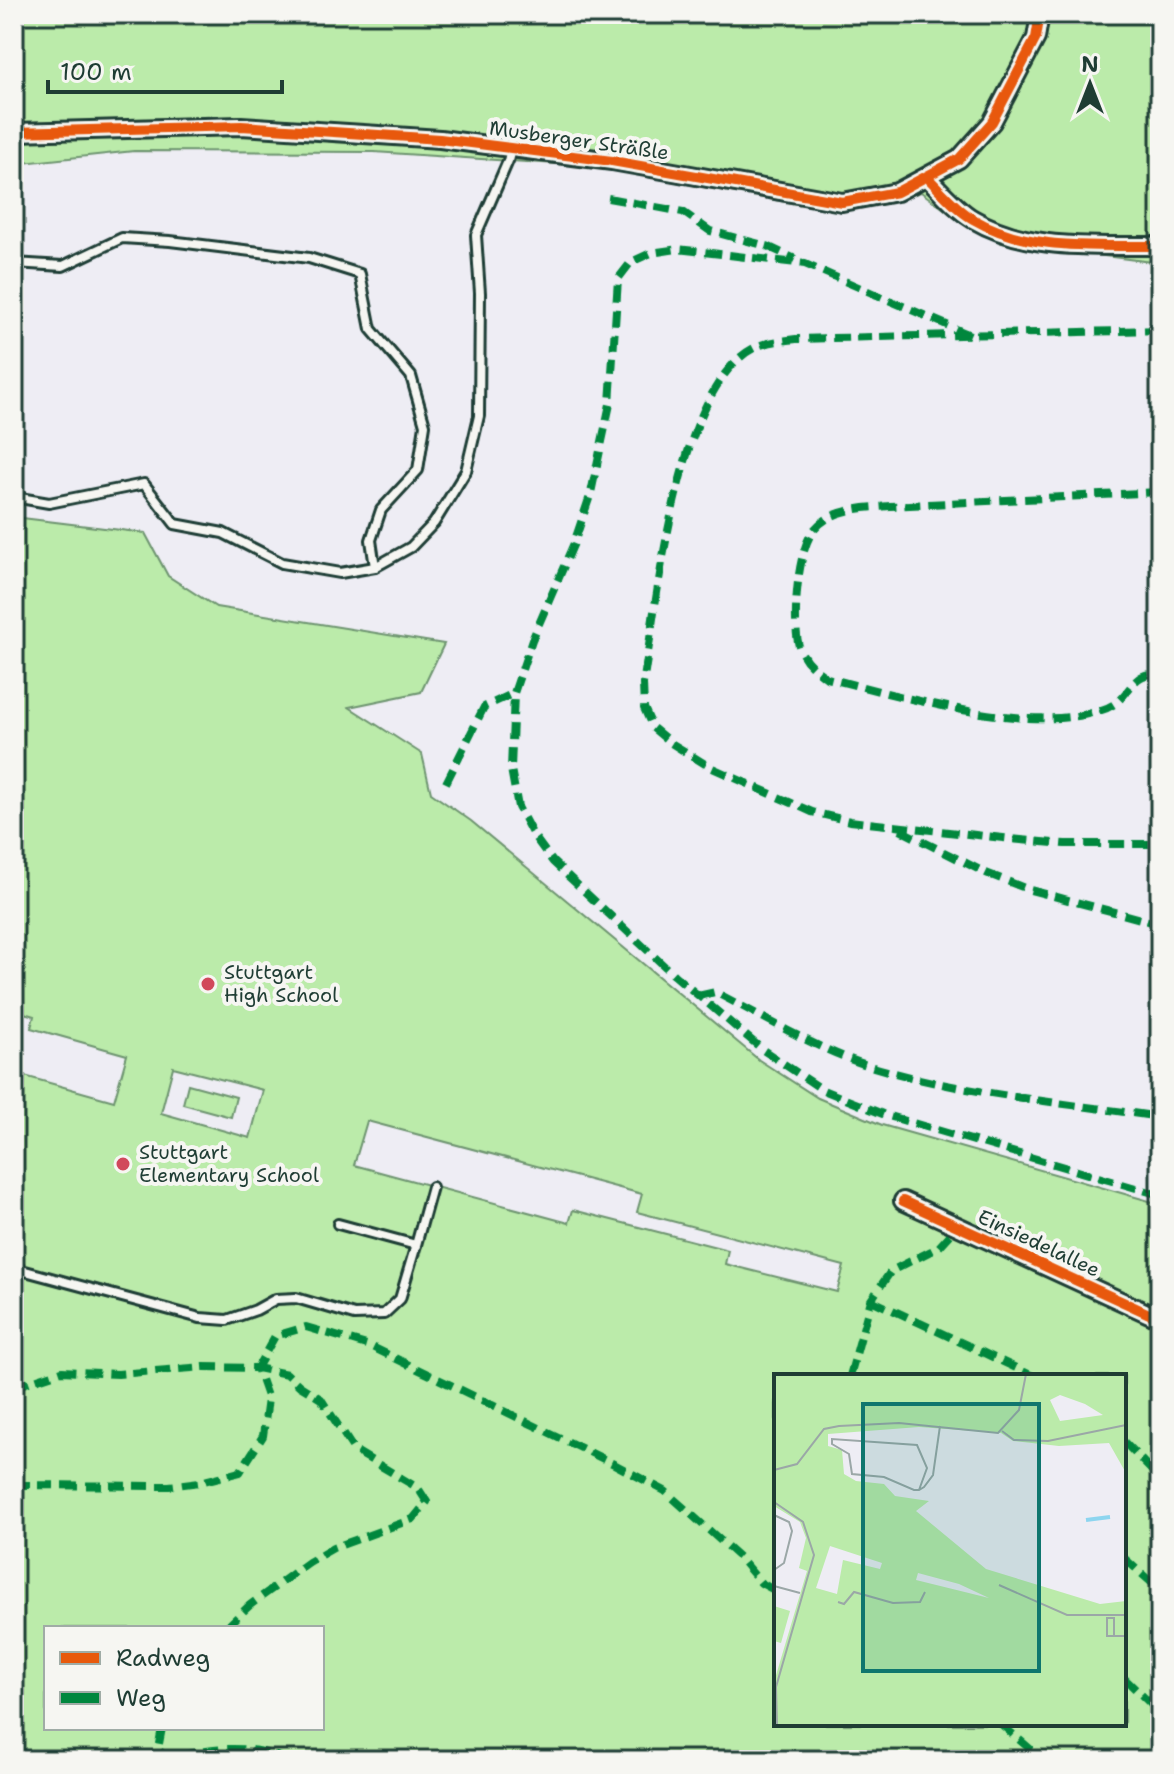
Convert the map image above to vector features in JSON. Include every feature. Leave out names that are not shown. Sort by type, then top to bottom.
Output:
[{"type":"street","name":"Musberger Sträßle","points":[[14,132],[241,126],[440,139],[612,161],[842,202],[897,192],[959,159],[992,122],[1036,38],[1040,14]]},
{"type":"street","points":[[927,177],[970,217],[1004,235],[1045,243],[1160,246]]},
{"type":"street","name":"Einsiedelallee","points":[[903,1201],[1160,1319]]},
{"type":"lane","points":[[14,497],[49,503],[144,484],[175,524],[223,533],[282,563],[340,573],[375,567],[411,547],[434,523],[466,471],[479,416],[480,293],[476,235],[511,148]]},
{"type":"lane","points":[[14,263],[63,266],[122,238],[309,258],[360,274],[371,329],[411,376],[425,425],[418,470],[381,510],[371,540],[375,567]]},
{"type":"lane","points":[[14,1268],[200,1318],[227,1320],[276,1299],[296,1298],[354,1315],[384,1314],[400,1299],[432,1187]]},
{"type":"lane","points":[[338,1224],[416,1245]]},
{"type":"green space","points":[[14,14],[1160,14],[1160,263],[1002,243],[963,223],[921,192],[843,210],[589,166],[374,152],[134,151],[14,164]]},
{"type":"green space","points":[[14,517],[145,533],[168,576],[216,607],[444,644],[421,692],[349,707],[422,754],[431,793],[471,821],[759,1060],[818,1098],[882,1125],[1160,1204],[1160,1760],[14,1760],[14,1073],[114,1101],[127,1055],[31,1028],[34,1016],[14,1010]],"holes":[[[173,1067],[263,1090],[250,1138],[161,1113]],[[367,1121],[642,1194],[637,1212],[844,1266],[837,1292],[725,1264],[728,1250],[573,1210],[569,1223],[354,1165]]]},
{"type":"green space","points":[[188,1084],[236,1097],[231,1117],[183,1104]]},
{"type":"marked path","points":[[608,198],[683,212],[710,231],[767,246],[795,259]]},
{"type":"marked path","points":[[970,335],[805,264],[678,249],[651,253],[631,262],[618,279],[610,404],[591,493],[514,693],[511,769],[518,807],[553,862],[674,975],[763,1050],[823,1090],[885,1115],[1160,1195]]},
{"type":"marked path","points":[[1160,330],[796,339],[754,348],[727,371],[706,406],[688,451],[674,501],[643,684],[644,708],[653,728],[671,743],[710,767],[812,812],[850,821],[1021,840],[1065,844],[1160,844]]},
{"type":"marked path","points":[[1160,492],[890,506],[839,513],[821,523],[808,539],[800,569],[796,620],[801,652],[810,665],[827,678],[989,714],[1022,718],[1083,715],[1117,702],[1144,675],[1160,673]]},
{"type":"marked path","points":[[446,783],[484,707],[514,693]]},
{"type":"marked path","points":[[900,830],[986,873],[1030,890],[1160,924]]},
{"type":"marked path","points":[[698,996],[715,992],[831,1051],[905,1076],[1014,1097],[1160,1117]]},
{"type":"marked path","points":[[851,1374],[871,1300],[891,1271],[939,1247],[958,1226]]},
{"type":"marked path","points":[[871,1300],[1029,1374]]},
{"type":"marked path","points":[[14,1485],[169,1486],[240,1472],[263,1436],[268,1399],[257,1368],[275,1336],[306,1327],[370,1346],[665,1491],[739,1557],[761,1583],[774,1590]]},
{"type":"marked path","points":[[14,1387],[62,1371],[118,1374],[204,1367],[257,1368],[287,1374],[321,1399],[354,1450],[418,1488],[427,1502],[413,1519],[333,1548],[250,1605],[228,1626]]},
{"type":"marked path","points":[[1126,1444],[1160,1479]]},
{"type":"marked path","points":[[1126,1560],[1160,1590]]},
{"type":"marked path","points":[[1126,1680],[1160,1713]]},
{"type":"marked path","points":[[1003,1726],[1043,1760]]},
{"type":"marked path","points":[[162,1730],[158,1749],[167,1759],[197,1752],[242,1749],[286,1760]]},
{"type":"cycle path","points":[[14,132],[241,126],[440,139],[612,161],[842,202],[897,192],[959,159],[992,122],[1036,38],[1040,14]]},
{"type":"cycle path","points":[[927,177],[967,215],[995,230],[1017,237],[1088,246],[1160,246]]},
{"type":"cycle path","points":[[903,1201],[1160,1319]]},
{"type":"place","name":"Stuttgart High School","points":[[208,984]]},
{"type":"place","name":"Stuttgart Elementary School","points":[[123,1164]]}]
